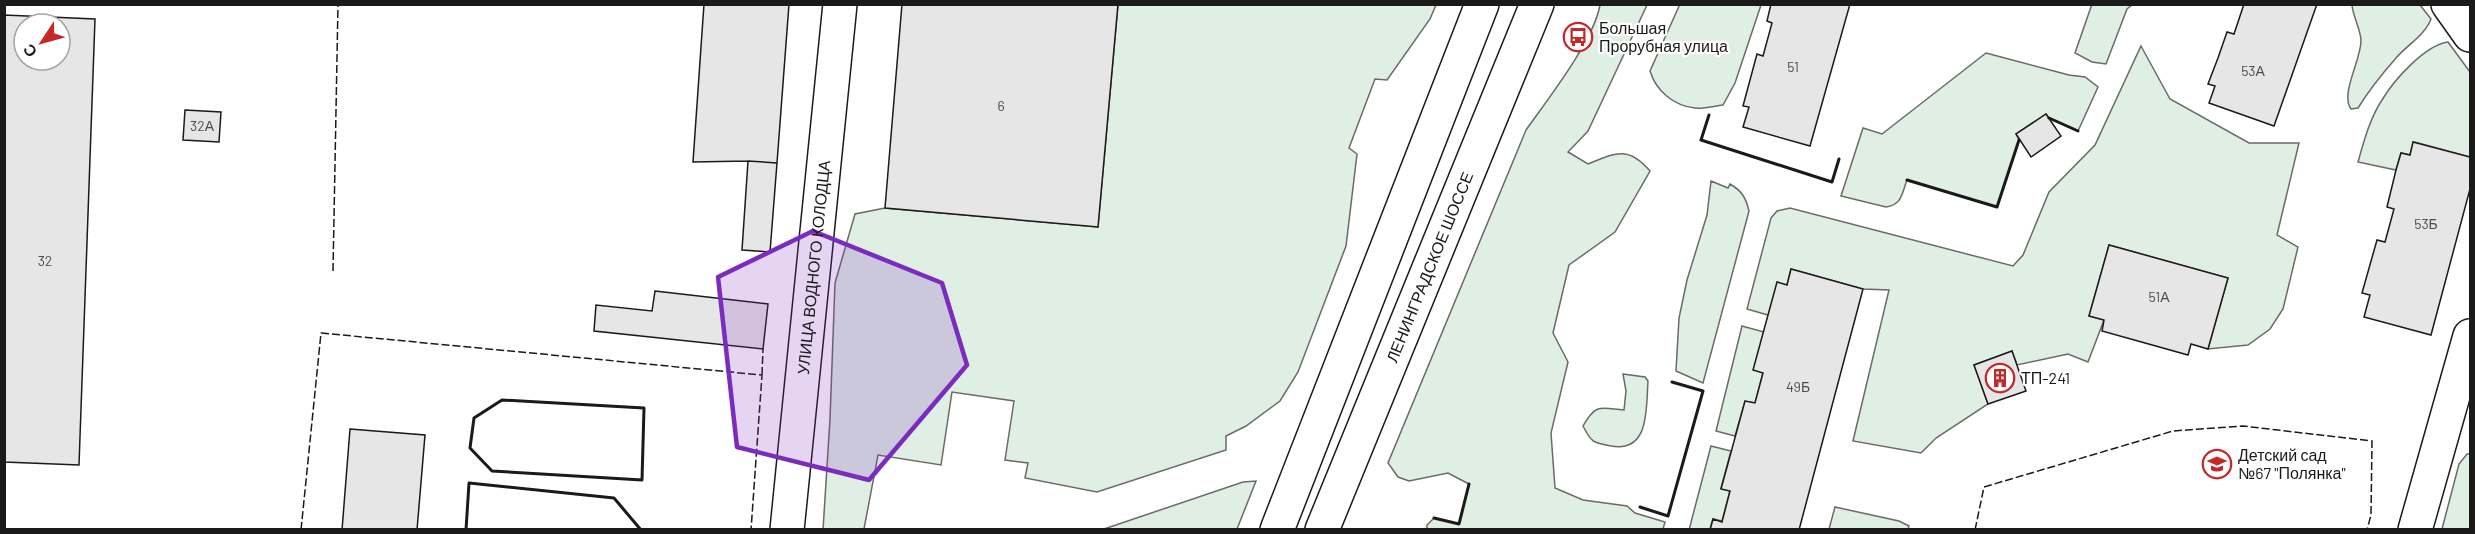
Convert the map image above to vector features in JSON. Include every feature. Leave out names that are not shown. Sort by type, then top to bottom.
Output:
[{"type":"main road","name":"УЛИЦА ВОДНОГО КОЛОДЦА","points":[[787,530],[840,4]]},
{"type":"main road","points":[[1277,530],[1482,4]]},
{"type":"main road","name":"ЛЕНИНГРАДСКОЕ ШОССЕ","points":[[1322,530],[1537,4]]},
{"type":"main road","points":[[2448,4],[2470,35]]},
{"type":"main road","points":[[2415,530],[2470,336]]},
{"type":"highlighted area","points":[[813,231],[942,283],[967,365],[869,480],[737,447],[718,277]]},
{"type":"green space","points":[[1680,4],[1761,5],[1735,83],[1723,105],[1698,108],[1687,107],[1673,101],[1661,91],[1650,71]]},
{"type":"green space","points":[[2092,4],[2132,5],[2127,9],[2106,64],[2092,62],[2075,53]]},
{"type":"green space","points":[[1118,5],[1436,5],[1430,19],[1387,80],[1375,79],[1349,148],[1357,154],[1346,246],[1298,372],[1280,401],[1246,426],[1226,436],[1226,450],[1097,492],[1025,478],[1028,463],[1005,460],[1014,401],[952,392],[941,465],[878,455],[864,529],[823,530],[835,283],[855,214],[885,208],[1098,227]]},
{"type":"green space","points":[[1600,5],[1647,5],[1588,131],[1568,152],[1588,164],[1614,155],[1628,154],[1635,157],[1650,171],[1615,232],[1569,265],[1553,333],[1568,362],[1551,433],[1555,488],[1583,500],[1627,506],[1635,513],[1665,522],[1663,529],[1427,529],[1427,525],[1434,518],[1459,524],[1469,484],[1448,473],[1409,481],[1398,477],[1388,463],[1526,130],[1580,52],[1596,19]]},
{"type":"green space","points":[[2352,5],[2420,5],[2431,19],[2420,35],[2400,53],[2371,88],[2358,108],[2351,109],[2348,103],[2349,86],[2361,41]]},
{"type":"green space","points":[[2448,42],[2470,72],[2470,157],[2414,142],[2410,155],[2401,153],[2396,170],[2358,162],[2371,122],[2387,92],[2420,56]]},
{"type":"green space","points":[[2141,46],[2170,99],[2249,143],[2299,143],[2277,235],[2298,247],[2283,309],[2270,329],[2248,345],[2208,349],[2228,278],[2109,245],[2089,316],[2104,320],[2088,362],[2068,354],[2017,365],[2012,351],[1974,365],[1988,404],[1936,438],[1921,453],[1853,441],[1889,290],[1863,289],[1791,269],[1787,285],[1768,315],[1747,309],[1771,218],[1777,211],[1790,208],[2013,266],[2023,255],[2049,192],[2095,145]]},
{"type":"green space","points":[[1986,53],[2069,75],[2085,77],[2098,87],[2078,131],[2049,118],[2046,114],[2016,134],[2019,140],[1997,207],[1907,180],[1901,198],[1891,206],[1886,207],[1841,196],[1863,128],[1882,134]]},
{"type":"green space","points":[[1711,181],[1728,188],[1730,184],[1738,189],[1749,211],[1703,383],[1676,371],[1679,318],[1687,280],[1707,215]]},
{"type":"green space","points":[[1742,326],[1764,332],[1763,373],[1755,403],[1745,401],[1735,436],[1716,431]]},
{"type":"green space","points":[[1623,374],[1645,377],[1648,381],[1643,426],[1633,443],[1611,446],[1596,443],[1583,426],[1595,410],[1604,408],[1624,410],[1626,391]]},
{"type":"green space","points":[[1711,446],[1731,451],[1721,488],[1730,491],[1722,521],[1713,519],[1710,529],[1689,530]]},
{"type":"green space","points":[[2467,454],[2470,454],[2470,529],[2442,529],[2459,464]]},
{"type":"green space","points":[[1256,481],[1237,529],[1104,529],[1243,482]]},
{"type":"green space","points":[[1835,507],[1899,521],[1909,526],[1908,529],[1829,529]]},
{"type":"building","points":[[704,4],[789,4],[777,163],[693,162]]},
{"type":"building","points":[[902,4],[1118,4],[1098,227],[885,208]]},
{"type":"building","points":[[1771,4],[1850,4],[1810,146],[1743,127],[1749,107],[1743,106],[1757,54],[1763,56],[1772,23],[1767,21]]},
{"type":"building","points":[[2244,4],[2317,4],[2274,126],[2209,103],[2215,86],[2208,84],[2227,32],[2234,34]]},
{"type":"building","points":[[4,15],[12,15],[12,72],[72,72],[72,18],[95,19],[79,465],[4,462]]},
{"type":"building","points":[[185,110],[221,112],[219,142],[183,140]]},
{"type":"building","points":[[2046,114],[2061,136],[2031,157],[2016,134]]},
{"type":"building","points":[[2413,142],[2470,157],[2470,189],[2431,335],[2364,317],[2370,295],[2362,293],[2377,240],[2385,242],[2394,209],[2387,207],[2396,170],[2401,153],[2410,155]]},
{"type":"building","points":[[748,161],[777,163],[770,252],[742,250]]},
{"type":"building","points":[[2109,245],[2228,278],[2208,349],[2191,344],[2188,355],[2102,331],[2104,320],[2089,316]]},
{"type":"building","points":[[1791,269],[1863,289],[1799,530],[1710,530],[1713,519],[1722,522],[1730,491],[1721,489],[1745,401],[1755,403],[1763,373],[1753,370],[1777,282],[1787,285]]},
{"type":"building","points":[[655,291],[768,304],[763,349],[594,331],[596,305],[652,311]]},
{"type":"building","name":"ТП-241","points":[[2012,351],[2026,391],[1988,404],[1974,365]]},
{"type":"building","points":[[350,429],[425,435],[417,530],[342,530]]},
{"type":"fence","points":[[333,271],[338,4]]},
{"type":"fence","points":[[301,530],[321,333],[762,375],[751,530]]},
{"type":"fence","points":[[762,375],[763,349]]},
{"type":"fence","points":[[1975,530],[1984,487],[2173,431],[2243,426],[2372,441],[2371,515],[2367,530]]},
{"type":"wall","points":[[1709,115],[1701,140],[1832,182],[1839,159]]},
{"type":"wall","points":[[2049,118],[2078,131]]},
{"type":"wall","points":[[1907,180],[1997,207],[2019,140]]},
{"type":"wall","points":[[1640,507],[1668,516],[1703,391],[1672,382]]},
{"type":"wall","points":[[502,400],[644,408],[642,480],[492,471],[470,448],[474,418],[502,400]]},
{"type":"wall","points":[[466,530],[469,483],[614,498],[641,530]]},
{"type":"wall","points":[[1434,518],[1459,524],[1469,484]]},
{"type":"place","name":"Большая Прорубная улица","points":[[1578,37]]},
{"type":"place","name":"ТП-241","points":[[2000,378]]},
{"type":"place","name":"Детский сад №67 \"Полянка\"","points":[[2217,464]]}]
